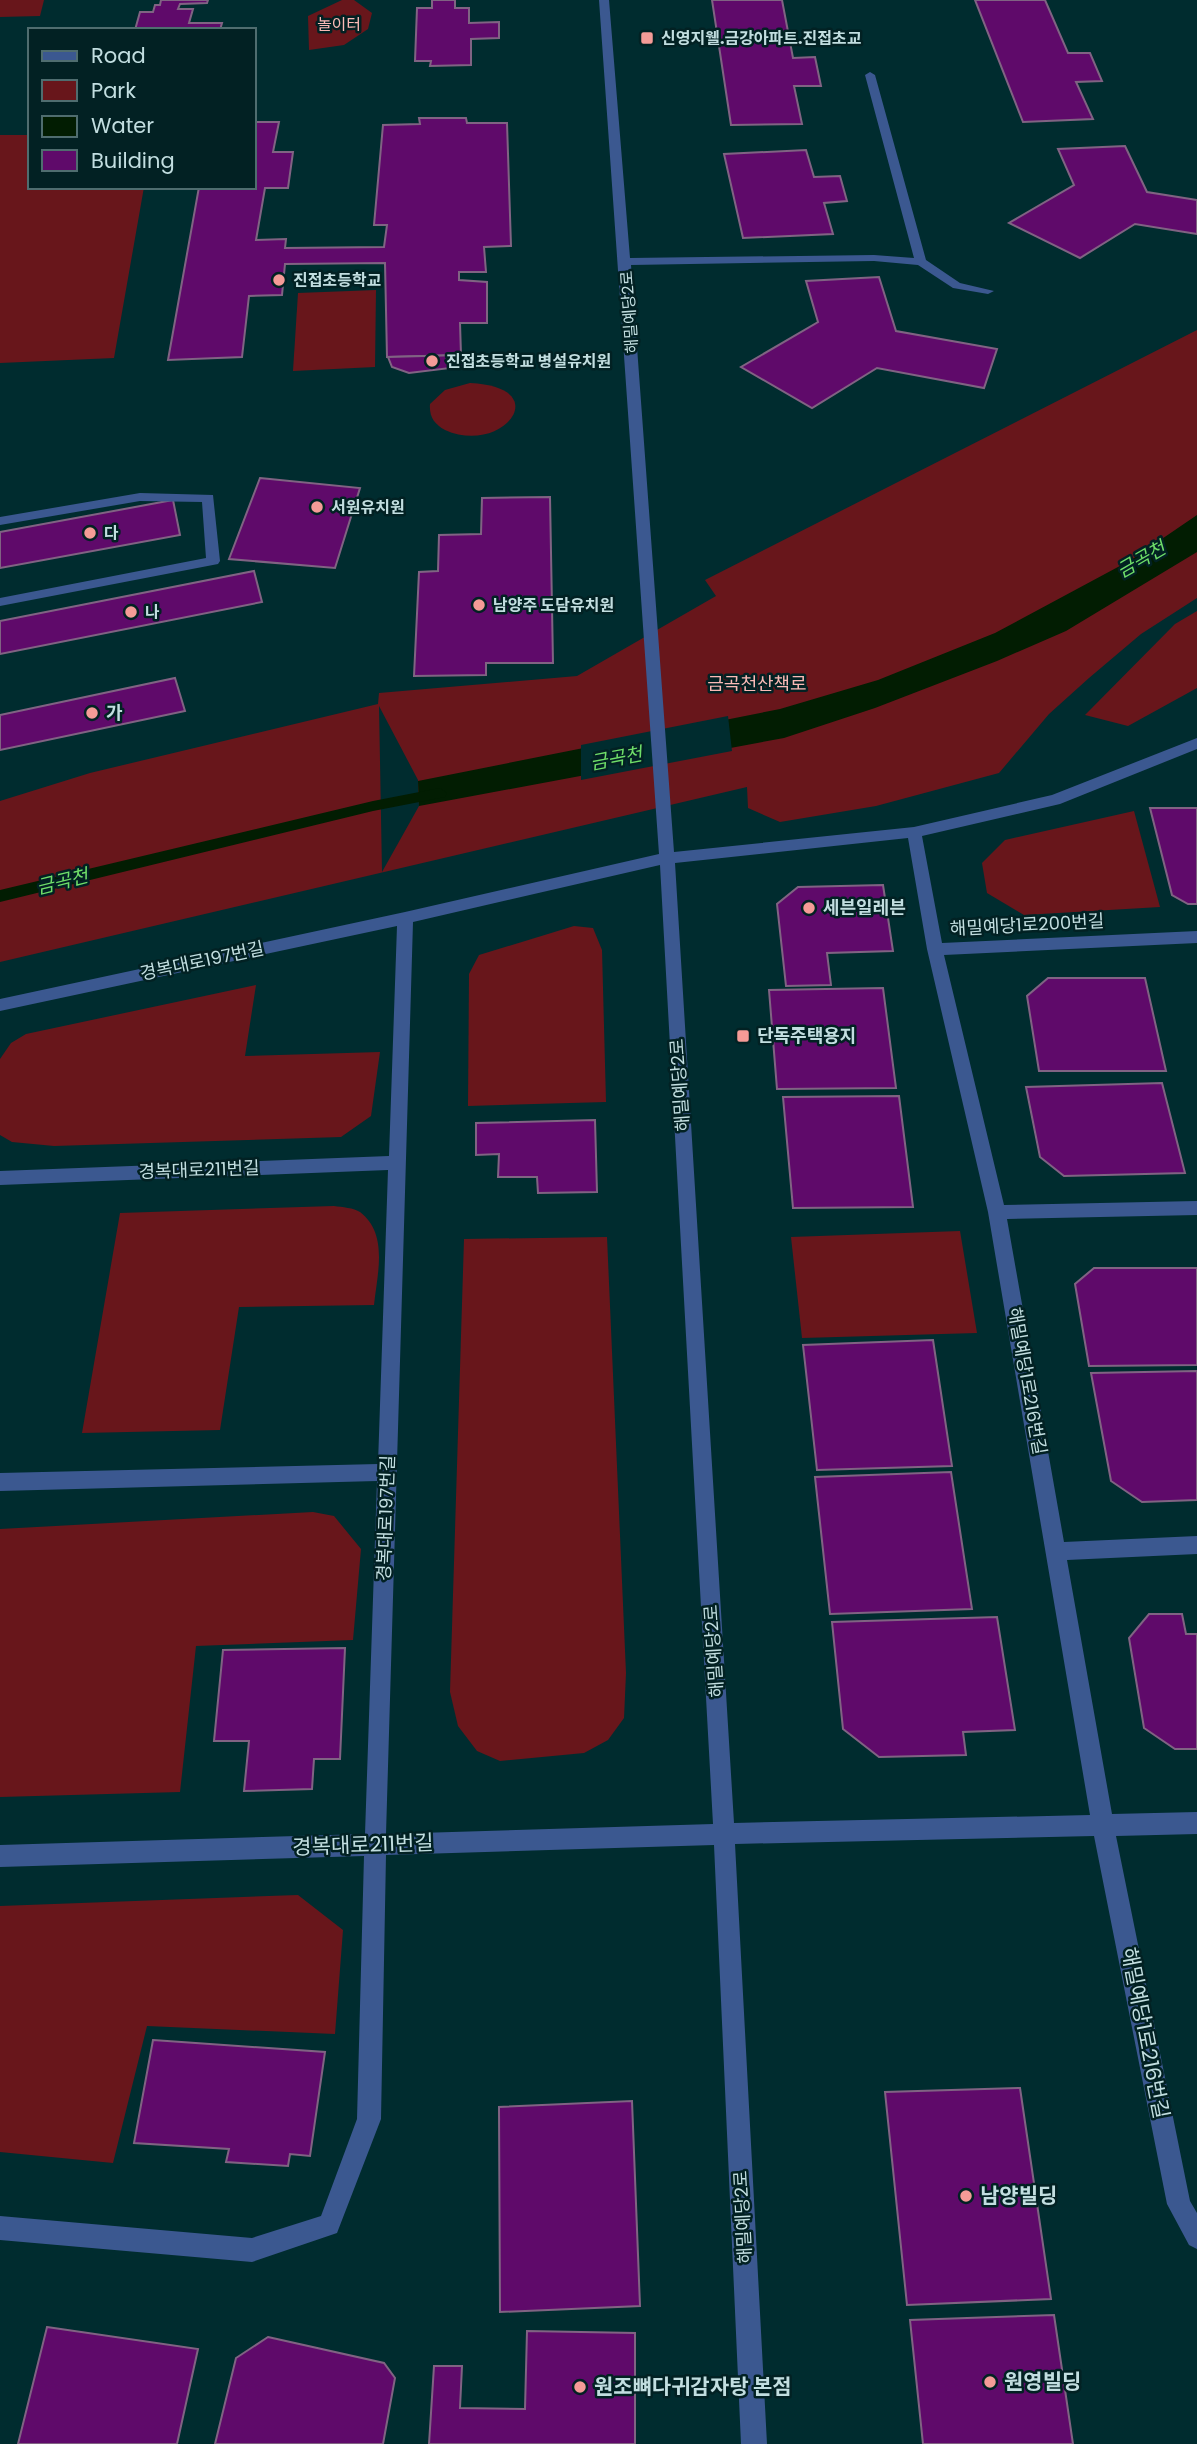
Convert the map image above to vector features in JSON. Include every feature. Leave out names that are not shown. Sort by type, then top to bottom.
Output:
[{"type":"street","name":"해밀예당2로","points":[[604,0],[651,624],[726,1834],[754,2444]]},
{"type":"street","points":[[870,75],[921,262]]},
{"type":"street","points":[[625,262],[874,258],[921,262],[957,286],[988,291]]},
{"type":"street","points":[[0,521],[140,498],[208,498],[213,561],[0,602]]},
{"type":"street","points":[[666,858],[914,832],[1055,800],[1197,743]]},
{"type":"street","name":"해밀예당1로200번길","points":[[914,832],[935,949],[1197,937]]},
{"type":"street","name":"경복대로197번길","points":[[0,1005],[405,918],[666,858]]},
{"type":"street","name":"경복대로197번길","points":[[0,2228],[252,2250],[329,2225],[369,2119],[375,1845],[405,918]]},
{"type":"street","name":"해밀예당1로216번길","points":[[935,949],[997,1212],[1103,1826],[1179,2204],[1197,2237]]},
{"type":"street","name":"경복대로211번길","points":[[0,1178],[398,1163]]},
{"type":"street","points":[[997,1212],[1197,1208]]},
{"type":"street","points":[[0,1482],[387,1472]]},
{"type":"street","points":[[1056,1551],[1197,1545]]},
{"type":"street","points":[[726,1834],[1197,1823]]},
{"type":"street","name":"경복대로211번길","points":[[0,1856],[726,1834]]},
{"type":"green space","points":[[0,0],[44,0],[40,16],[0,17]]},
{"type":"green space","name":"놀이터","points":[[342,0],[354,0],[372,13],[368,29],[344,45],[309,50],[308,16]]},
{"type":"green space","points":[[0,135],[28,135],[28,189],[144,189],[114,358],[0,363]]},
{"type":"green space","points":[[376,290],[375,367],[293,371],[298,293]]},
{"type":"green space","name":"금곡천산책로","points":[[1197,330],[1197,598],[1141,634],[1089,678],[1049,714],[999,773],[876,806],[780,822],[748,808],[747,787],[0,962],[0,801],[90,773],[378,704],[379,693],[577,676],[716,596],[705,580]],"holes":[[[379,706],[418,780],[419,806],[382,872]]]},
{"type":"green space","points":[[470,383],[496,387],[511,396],[515,406],[512,418],[501,428],[485,434],[466,436],[438,425],[430,412],[430,404],[445,390]]},
{"type":"green space","points":[[1197,611],[1197,688],[1128,726],[1085,715],[1175,624]]},
{"type":"green space","points":[[1134,811],[1160,907],[1024,915],[987,893],[982,863],[1005,840]]},
{"type":"green space","points":[[574,926],[593,928],[602,950],[606,1102],[468,1106],[469,974],[479,955]]},
{"type":"green space","points":[[256,985],[245,1056],[380,1052],[371,1116],[341,1137],[54,1146],[12,1142],[0,1135],[0,1059],[11,1043],[26,1034]]},
{"type":"green space","points":[[334,1206],[360,1212],[375,1232],[379,1268],[374,1305],[239,1307],[220,1430],[82,1433],[120,1213]]},
{"type":"green space","points":[[960,1231],[977,1333],[802,1338],[791,1237]]},
{"type":"green space","points":[[607,1237],[626,1673],[624,1718],[608,1740],[584,1753],[500,1761],[477,1751],[458,1726],[450,1692],[464,1239]]},
{"type":"green space","points":[[313,1512],[334,1516],[361,1549],[353,1640],[196,1646],[180,1792],[0,1797],[0,1529]]},
{"type":"green space","points":[[298,1895],[343,1930],[335,2034],[147,2026],[113,2163],[0,2152],[0,1906]]},
{"type":"water","name":"금곡천","points":[[1197,515],[1197,552],[1066,631],[875,708],[784,738],[419,806],[418,781],[780,709],[878,680],[995,633],[1131,560]]},
{"type":"pier","points":[[728,716],[732,751],[581,780],[581,745]]},
{"type":"building","points":[[161,0],[208,0],[207,3],[180,4],[178,9],[193,9],[189,23],[222,23],[221,28],[136,28],[140,12],[153,12],[155,5],[160,5]]},
{"type":"building","points":[[432,0],[455,0],[455,8],[469,8],[469,23],[499,22],[499,38],[471,39],[471,65],[430,66],[431,61],[415,61],[417,8],[432,8]]},
{"type":"building","points":[[712,0],[782,0],[793,58],[815,57],[821,86],[794,86],[802,124],[731,125]]},
{"type":"building","points":[[975,0],[1045,0],[1068,53],[1090,53],[1102,81],[1076,82],[1093,119],[1023,122]]},
{"type":"building","points":[[419,118],[466,118],[467,123],[507,123],[511,246],[484,247],[486,272],[459,272],[459,280],[487,282],[487,323],[460,323],[461,355],[387,357],[385,263],[285,264],[282,295],[249,296],[242,357],[168,360],[199,189],[256,189],[256,122],[279,122],[273,152],[293,152],[288,188],[265,188],[256,240],[286,239],[285,248],[384,247],[387,225],[374,225],[383,125],[420,124]]},
{"type":"building","points":[[1125,146],[1147,192],[1197,200],[1197,234],[1135,224],[1080,258],[1009,223],[1074,185],[1058,149]]},
{"type":"building","points":[[806,150],[814,177],[840,176],[847,201],[824,203],[833,234],[743,238],[724,154]]},
{"type":"building","points":[[879,277],[896,331],[997,349],[984,388],[877,368],[812,408],[741,367],[818,322],[806,281]]},
{"type":"building","name":"진접초등학교 병설유치원","points":[[473,355],[475,365],[409,373],[392,367],[388,357]]},
{"type":"building","name":"서원유치원","points":[[260,478],[360,488],[335,568],[229,559]]},
{"type":"building","points":[[550,497],[553,663],[486,663],[486,675],[414,676],[419,572],[438,571],[439,535],[481,534],[482,498]]},
{"type":"building","name":"다","points":[[173,500],[180,535],[0,568],[0,532]]},
{"type":"building","name":"나","points":[[254,571],[262,602],[0,654],[0,621]]},
{"type":"building","name":"가","points":[[175,678],[185,711],[0,750],[0,715]]},
{"type":"building","points":[[1150,808],[1197,808],[1197,904],[1188,904],[1172,895]]},
{"type":"building","points":[[883,885],[893,951],[827,953],[831,985],[786,986],[777,904],[798,887]]},
{"type":"building","points":[[1048,978],[1145,978],[1166,1071],[1039,1071],[1027,996]]},
{"type":"building","points":[[883,988],[896,1088],[777,1089],[769,990]]},
{"type":"building","points":[[1162,1083],[1185,1173],[1064,1176],[1040,1157],[1026,1087]]},
{"type":"building","points":[[899,1096],[913,1207],[793,1208],[783,1097]]},
{"type":"building","points":[[595,1120],[597,1192],[538,1193],[537,1177],[498,1177],[499,1154],[476,1155],[476,1123]]},
{"type":"building","points":[[1094,1268],[1197,1268],[1197,1365],[1089,1366],[1075,1284]]},
{"type":"building","points":[[933,1340],[952,1466],[817,1470],[803,1345]]},
{"type":"building","points":[[1197,1371],[1197,1500],[1142,1502],[1111,1481],[1091,1373]]},
{"type":"building","points":[[951,1472],[972,1609],[830,1614],[815,1477]]},
{"type":"building","points":[[1149,1614],[1182,1614],[1186,1634],[1197,1634],[1197,1749],[1175,1749],[1144,1728],[1129,1638]]},
{"type":"building","points":[[997,1617],[1015,1730],[963,1732],[966,1755],[879,1757],[843,1729],[832,1622]]},
{"type":"building","points":[[345,1648],[340,1759],[314,1759],[312,1789],[244,1791],[249,1741],[214,1741],[223,1650]]},
{"type":"building","points":[[153,2040],[325,2052],[310,2156],[290,2154],[288,2166],[226,2162],[229,2149],[134,2143]]},
{"type":"building","name":"남양빌딩","points":[[1020,2088],[1051,2299],[907,2305],[885,2092]]},
{"type":"building","points":[[632,2101],[640,2306],[500,2312],[499,2107]]},
{"type":"building","name":"원영빌딩","points":[[1054,2315],[1073,2444],[923,2444],[910,2320]]},
{"type":"building","points":[[47,2327],[198,2349],[177,2444],[18,2444]]},
{"type":"building","name":"원조뼈다귀감자탕 본점","points":[[527,2331],[635,2333],[635,2444],[429,2444],[434,2366],[462,2366],[460,2408],[525,2409]]},
{"type":"building","points":[[268,2337],[384,2363],[395,2378],[383,2444],[215,2444],[236,2358]]},
{"type":"waterway","name":"금곡천","points":[[0,896],[373,806],[440,793]]},
{"type":"place","name":"신영지웰.금강아파트.진접초교","points":[[647,38]]},
{"type":"place","name":"진접초등학교","points":[[279,280]]},
{"type":"place","name":"진접초등학교 병설유치원","points":[[432,361]]},
{"type":"place","name":"서원유치원","points":[[317,507]]},
{"type":"place","name":"다","points":[[90,533]]},
{"type":"place","name":"남양주 도담유치원","points":[[479,605]]},
{"type":"place","name":"나","points":[[131,612]]},
{"type":"place","name":"가","points":[[92,713]]},
{"type":"place","name":"세븐일레븐","points":[[809,908]]},
{"type":"place","name":"단독주택용지","points":[[743,1036]]},
{"type":"place","name":"남양빌딩","points":[[966,2196]]},
{"type":"place","name":"원영빌딩","points":[[990,2382]]},
{"type":"place","name":"원조뼈다귀감자탕 본점","points":[[580,2387]]}]
